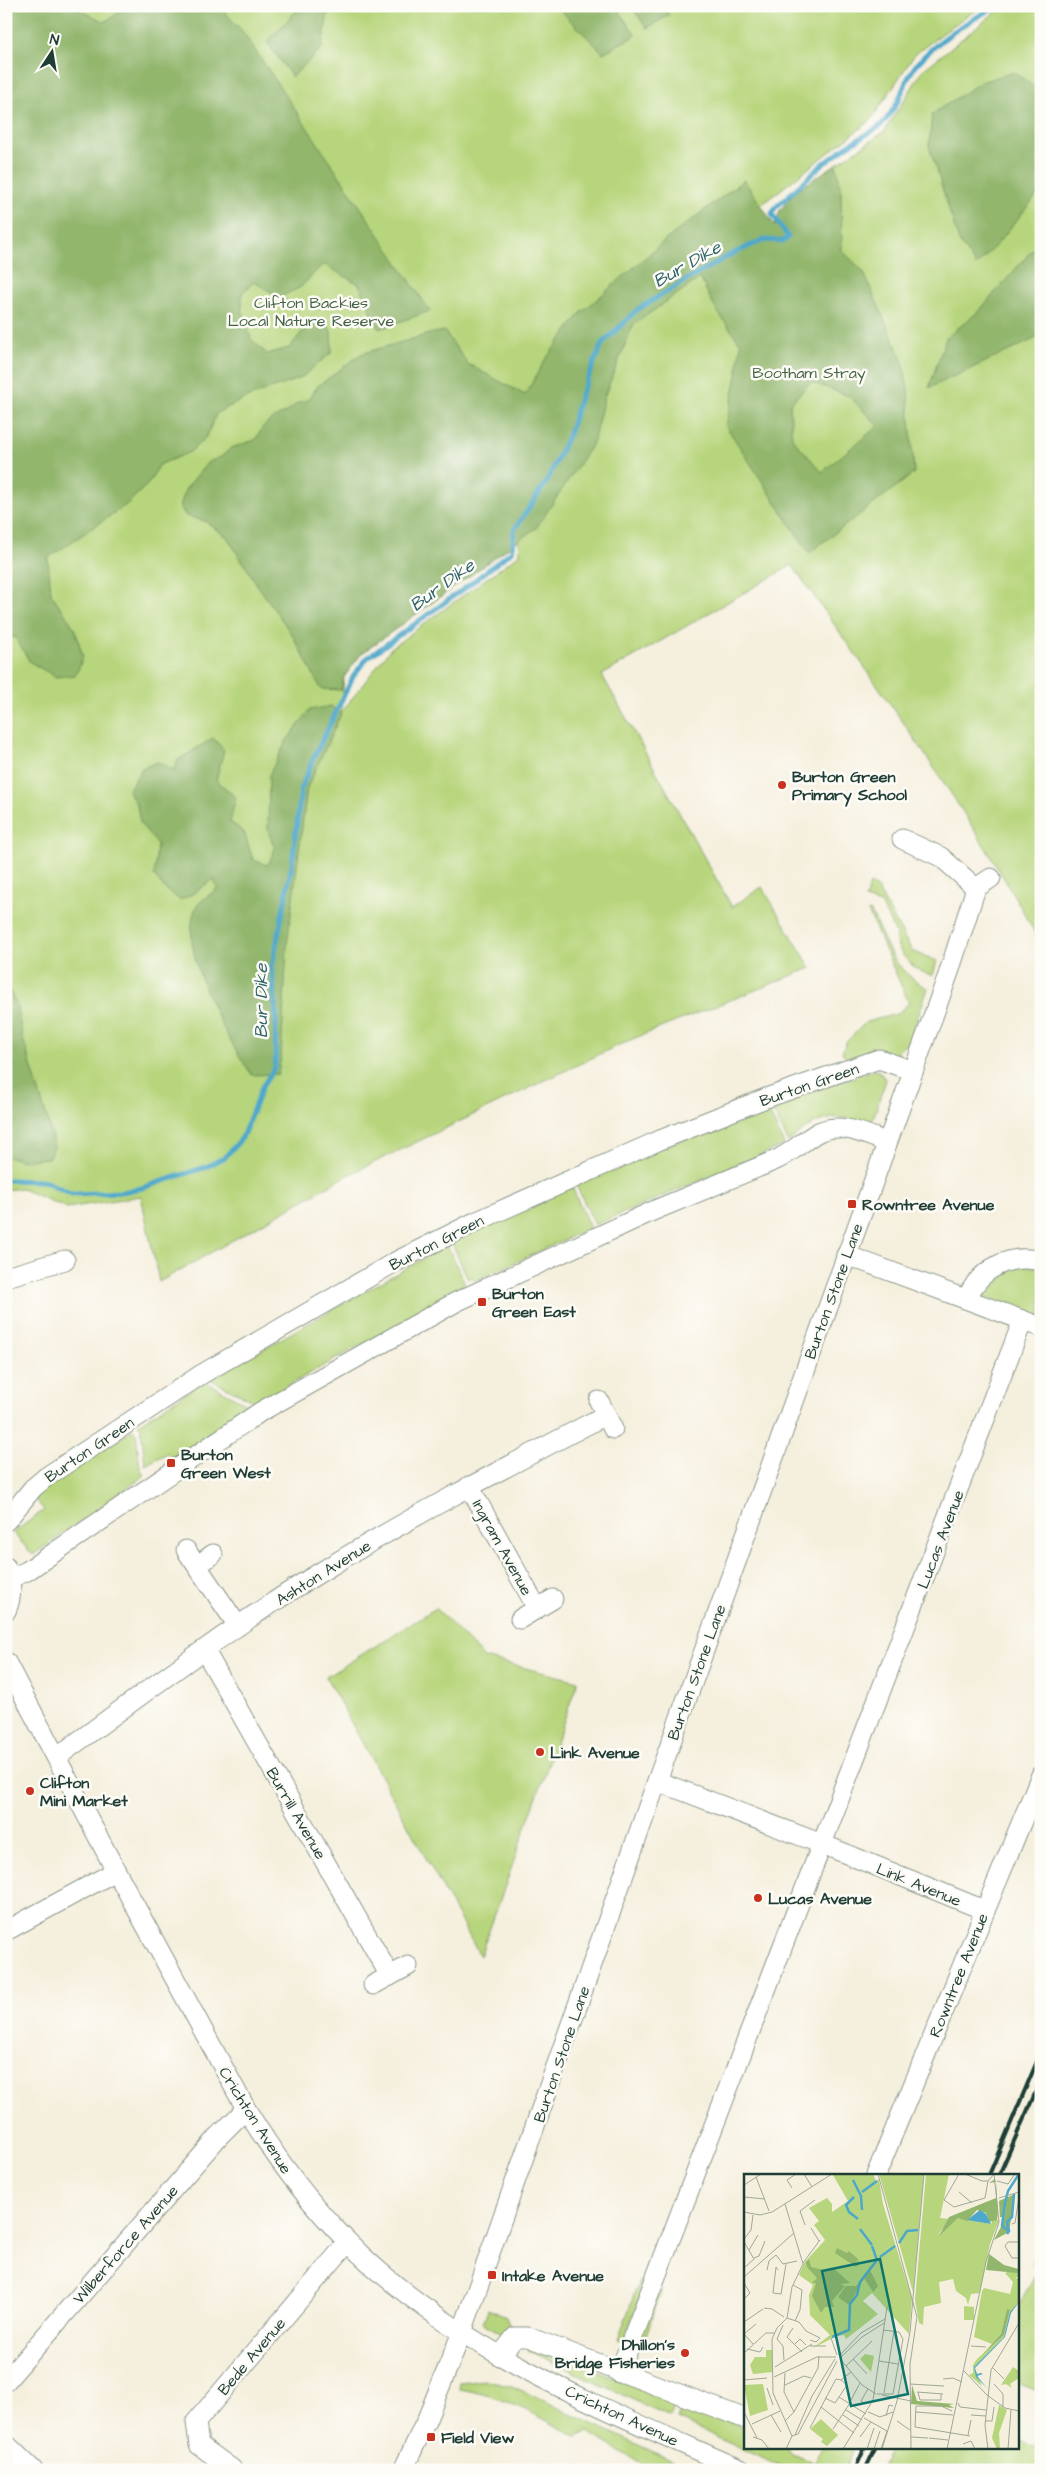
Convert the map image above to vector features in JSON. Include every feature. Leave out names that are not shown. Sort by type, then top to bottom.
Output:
[{"type":"street","name":"Burton Stone Lane","points":[[403,2470],[428,2419],[462,2332],[886,1142],[984,883],[941,857],[902,839]]},
{"type":"street","name":"Burton Green","points":[[6,1521],[33,1488],[46,1477],[131,1420],[211,1369],[356,1285],[446,1236],[571,1178],[766,1098],[879,1059],[912,1071]]},
{"type":"street","points":[[6,1611],[10,1604],[9,1572],[26,1571],[260,1412],[464,1298],[655,1210],[776,1160],[790,1153],[816,1133],[834,1128],[853,1130],[886,1142]]},
{"type":"street","points":[[846,1255],[967,1298],[1041,1327]]},
{"type":"street","points":[[967,1298],[986,1271],[997,1265],[1021,1259],[1041,1261]]},
{"type":"street","points":[[6,1277],[65,1260]]},
{"type":"street","name":"Lucas Avenue","points":[[619,2372],[1023,1320]]},
{"type":"street","name":"Ashton Avenue","points":[[57,1757],[238,1626],[311,1578],[469,1486],[606,1415]]},
{"type":"street","name":"Ingram Avenue","points":[[469,1486],[545,1604],[520,1619]]},
{"type":"street","points":[[186,1550],[238,1626]]},
{"type":"street","points":[[196,1566],[213,1554]]},
{"type":"street","name":"Burrill Avenue","points":[[205,1650],[390,1976]]},
{"type":"street","name":"Crichton Avenue","points":[[6,1662],[116,1871],[246,2109],[264,2139],[303,2192],[348,2242],[412,2298],[500,2356],[589,2400],[742,2470]]},
{"type":"street","name":"Rowntree Avenue","points":[[876,2174],[1041,1775]]},
{"type":"street","name":"Link Avenue","points":[[657,1781],[822,1844],[984,1910]]},
{"type":"street","points":[[6,1930],[116,1871]]},
{"type":"street","points":[[373,1985],[408,1966]]},
{"type":"street","name":"Wilberforce Avenue","points":[[6,2381],[202,2156],[246,2109]]},
{"type":"street","name":"Bede Avenue","points":[[232,2469],[199,2445],[196,2422],[348,2242]]},
{"type":"street","points":[[500,2356],[515,2337],[528,2337],[744,2418]]},
{"type":"street","points":[[6,2444],[33,2470]]},
{"type":"green space","points":[[6,6],[984,6],[966,16],[915,54],[871,120],[762,204],[719,265],[765,255],[796,191],[884,132],[923,70],[1003,6],[1041,6],[1041,944],[954,798],[792,565],[602,675],[732,907],[762,887],[811,968],[625,1042],[346,1176],[159,1282],[141,1196],[67,1208],[20,1188],[6,1190]],"holes":[[[519,540],[520,554],[391,648],[341,713],[344,677],[361,654]]]},
{"type":"green space","points":[[6,6],[72,6],[105,22],[128,6],[219,6],[243,32],[430,311],[379,329],[359,284],[323,264],[301,287],[280,297],[254,282],[242,293],[242,309],[251,339],[267,354],[289,348],[303,331],[325,318],[331,332],[332,352],[301,378],[246,398],[217,413],[206,437],[190,452],[159,465],[149,483],[126,505],[48,558],[51,593],[75,629],[83,657],[76,675],[56,677],[30,662],[15,637],[6,637]]},
{"type":"green space","points":[[301,6],[320,6],[328,13],[322,48],[292,77],[267,42]]},
{"type":"green space","points":[[556,6],[615,6],[636,35],[603,53]]},
{"type":"green space","points":[[631,6],[662,6],[669,15],[647,28]]},
{"type":"green space","points":[[1014,72],[1034,87],[1041,97],[1041,190],[999,242],[976,266],[959,241],[929,146],[932,114],[981,82]]},
{"type":"green space","name":"Bootham Stray","points":[[836,164],[841,188],[842,250],[863,271],[903,362],[908,390],[914,473],[809,553],[726,426],[736,381],[741,344],[715,308],[700,278],[633,325],[604,397],[593,443],[537,527],[361,654],[344,677],[341,690],[321,689],[293,636],[227,537],[205,521],[186,516],[180,507],[185,490],[208,462],[221,457],[231,448],[255,440],[262,428],[271,420],[298,403],[308,400],[318,386],[361,354],[444,331],[468,364],[525,395],[545,360],[581,313],[668,238],[744,180],[775,226],[780,210],[796,191]],"holes":[[[811,382],[849,396],[878,426],[822,472],[792,438],[790,404]]]},
{"type":"green space","points":[[1041,240],[1041,336],[929,388],[946,338],[979,311]]},
{"type":"green space","points":[[331,706],[341,714],[307,788],[287,945],[281,1057],[278,1074],[252,1075],[230,1040],[207,993],[198,969],[193,945],[192,924],[197,906],[217,889],[214,879],[180,900],[165,889],[154,876],[157,844],[140,823],[137,805],[128,791],[142,768],[158,762],[174,770],[178,760],[213,738],[224,750],[216,780],[236,797],[230,822],[244,832],[253,860],[268,865],[275,849],[268,831],[269,775],[287,740],[310,710]]},
{"type":"green space","points":[[870,884],[877,888],[912,951],[937,961],[933,975],[920,971],[902,954],[898,947],[896,934],[881,904],[865,899]]},
{"type":"green space","points":[[868,911],[871,912],[892,956],[899,965],[907,974],[928,988],[909,1042],[899,1050],[897,1057],[852,1062],[842,1053],[846,1042],[866,1022],[897,1014],[909,1003]]},
{"type":"green space","points":[[6,983],[17,1006],[22,1035],[49,1125],[54,1147],[48,1158],[22,1161],[6,1156]]},
{"type":"green space","points":[[873,1070],[879,1071],[886,1080],[872,1121],[862,1122],[845,1118],[828,1119],[814,1124],[788,1142],[771,1106]]},
{"type":"green space","points":[[767,1107],[784,1145],[595,1225],[576,1185],[658,1149]]},
{"type":"green space","points":[[572,1187],[590,1228],[475,1281],[473,1277],[468,1279],[452,1243]]},
{"type":"green space","points":[[447,1245],[466,1286],[257,1403],[210,1379]]},
{"type":"green space","points":[[1017,1264],[1041,1268],[1041,1318],[977,1295],[983,1285]]},
{"type":"green space","points":[[204,1381],[252,1407],[172,1458],[168,1453],[145,1465],[141,1427],[138,1424]]},
{"type":"green space","points":[[133,1429],[136,1433],[140,1468],[144,1476],[33,1555],[13,1533],[44,1510],[33,1497]]},
{"type":"green space","points":[[436,1608],[484,1658],[578,1681],[480,1956],[326,1677]]},
{"type":"green space","points":[[1041,2244],[1041,2392],[1020,2385],[1020,2303],[1039,2266],[1033,2263]]},
{"type":"green space","points":[[639,2281],[644,2286],[623,2342],[618,2340]]},
{"type":"green space","points":[[662,2290],[641,2349],[635,2347],[656,2291]]},
{"type":"green space","points":[[488,2309],[506,2317],[511,2330],[504,2335],[483,2323]]},
{"type":"green space","points":[[528,2346],[677,2401],[670,2417],[529,2351]]},
{"type":"green space","points":[[487,2380],[512,2386],[692,2470],[651,2470],[588,2432],[576,2437],[520,2407],[490,2396],[459,2389],[460,2383]]},
{"type":"green space","points":[[683,2404],[744,2427],[744,2448],[787,2448],[792,2454],[812,2461],[808,2470],[787,2470],[677,2419]]},
{"type":"green space","points":[[1020,2440],[1041,2448],[1041,2470],[880,2470],[890,2448],[1020,2448]]},
{"type":"green space","points":[[822,2448],[855,2448],[845,2470],[827,2470],[814,2464]]},
{"type":"waterway","name":"Bur Dike","points":[[6,1180],[44,1181],[72,1194],[122,1192],[142,1188],[206,1167],[225,1157],[242,1138],[262,1087],[275,1067],[276,1016],[272,967],[292,864],[301,789],[313,759],[354,675],[367,658],[465,588],[512,551],[514,530],[547,481],[569,434],[581,394],[602,344],[638,309],[730,255],[763,240],[784,241],[788,237],[772,214],[775,208],[824,163],[876,129],[886,120],[897,103],[913,69],[933,47],[963,25],[996,6]]},
{"type":"railway","points":[[989,2174],[1041,2052]]},
{"type":"railway","points":[[999,2174],[1041,2080]]},
{"type":"railway","points":[[855,2470],[865,2448]]},
{"type":"railway","points":[[865,2470],[876,2448]]},
{"type":"place","name":"Burton Green Primary School","points":[[782,785]]},
{"type":"place","name":"Rowntree Avenue","points":[[852,1204]]},
{"type":"place","name":"Burton Green East","points":[[482,1302]]},
{"type":"place","name":"Burton Green West","points":[[171,1463]]},
{"type":"place","name":"Link Avenue","points":[[540,1752]]},
{"type":"place","name":"Clifton Mini Market","points":[[30,1791]]},
{"type":"place","name":"Lucas Avenue","points":[[758,1898]]},
{"type":"place","name":"Intake Avenue","points":[[492,2275]]},
{"type":"place","name":"Dhillon's Bridge Fisheries","points":[[685,2353]]},
{"type":"place","name":"Field View","points":[[431,2437]]},
{"type":"park label","name":"Clifton Backies Local Nature Reserve","points":[[311,311]]}]
